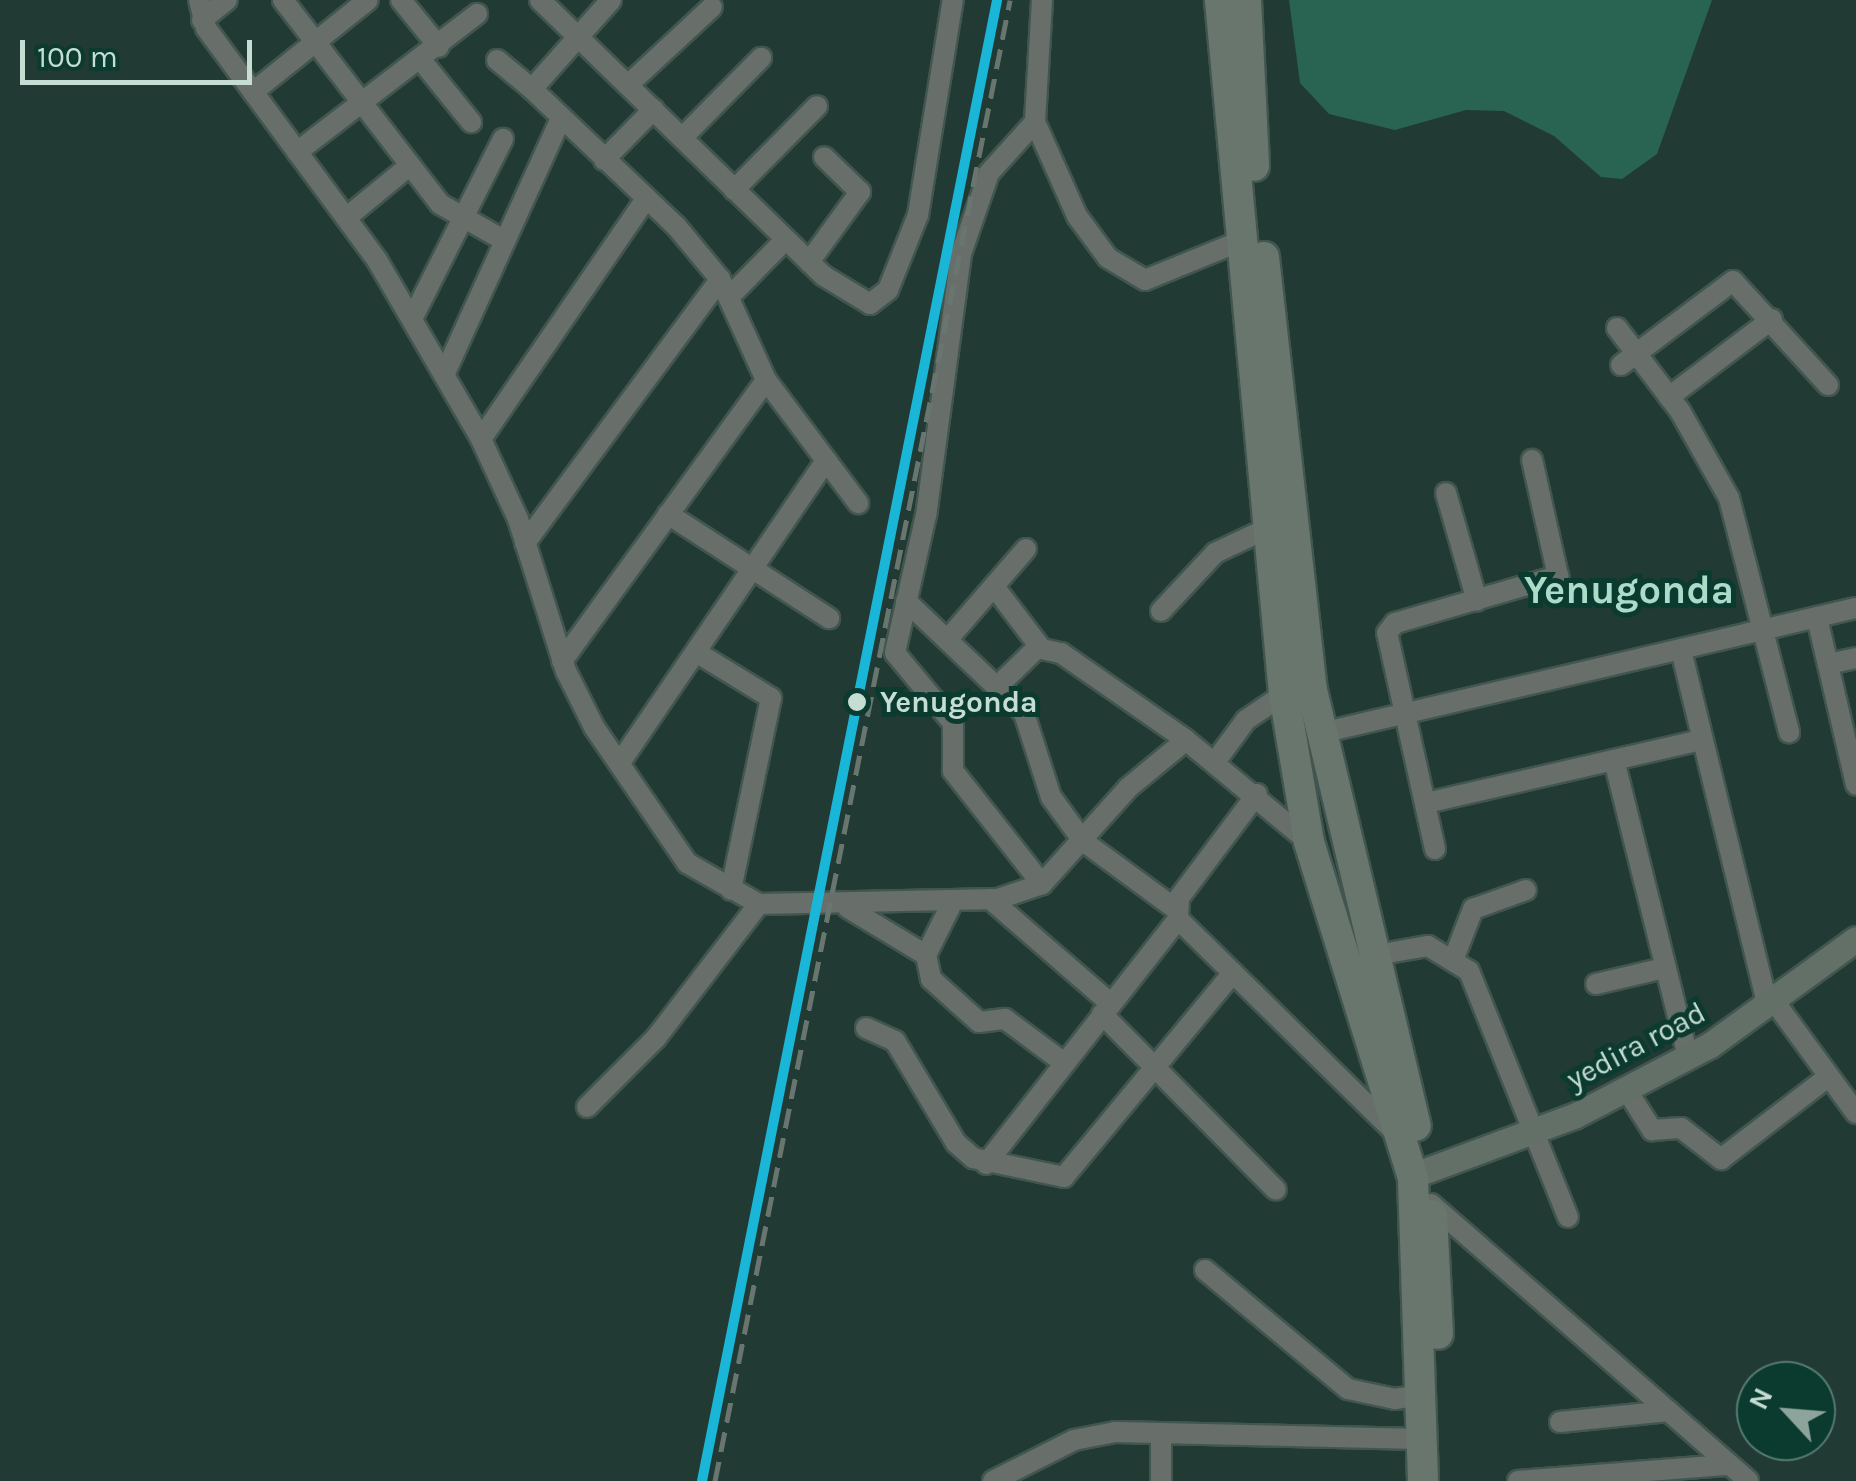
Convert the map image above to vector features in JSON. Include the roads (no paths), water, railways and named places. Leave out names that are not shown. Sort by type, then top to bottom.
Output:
[{"type":"highway","points":[[1220,0],[1284,694],[1309,842],[1413,1179],[1422,1481]]},
{"type":"highway","points":[[1246,0],[1244,72],[1321,733],[1376,955],[1431,1204],[1438,1481]]},
{"type":"main road","name":"yedira road","points":[[1425,1171],[1535,1132],[1626,1090],[1771,1004],[1854,945]]},
{"type":"street","points":[[227,0],[201,10],[412,319],[481,439],[524,543],[562,661],[688,864],[759,904],[848,908],[990,899],[1042,884],[1186,740]]},
{"type":"street","points":[[283,0],[408,166],[465,220],[505,241]]},
{"type":"street","points":[[254,92],[368,0]]},
{"type":"street","points":[[401,0],[438,47]]},
{"type":"street","points":[[540,0],[684,136],[785,240],[860,303],[888,290],[918,216],[951,50],[952,0]]},
{"type":"street","points":[[532,89],[611,0]]},
{"type":"street","points":[[1042,0],[1036,122],[1076,216],[1131,277],[1154,278],[1242,240]]},
{"type":"street","points":[[628,84],[712,7]]},
{"type":"street","points":[[298,152],[476,14]]},
{"type":"street","points":[[684,136],[761,58]]},
{"type":"street","points":[[421,60],[471,122]]},
{"type":"street","points":[[498,60],[646,199],[725,288],[766,380],[858,503]]},
{"type":"street","points":[[734,190],[816,106]]},
{"type":"street","points":[[604,160],[654,109]]},
{"type":"street","points":[[444,375],[561,118]]},
{"type":"street","points":[[1036,122],[988,173],[961,254],[926,515],[897,662],[953,722],[953,772],[1042,884]]},
{"type":"street","points":[[412,319],[503,139]]},
{"type":"street","points":[[809,262],[860,192],[824,157]]},
{"type":"street","points":[[346,218],[408,166]]},
{"type":"street","points":[[481,439],[646,199]]},
{"type":"street","points":[[524,543],[725,288],[785,240]]},
{"type":"street","points":[[1629,359],[1733,281],[1772,319],[1828,385]]},
{"type":"street","points":[[1669,397],[1772,319]]},
{"type":"street","points":[[1617,328],[1629,359],[1669,397],[1729,498],[1790,732]]},
{"type":"street","points":[[562,661],[766,380]]},
{"type":"street","points":[[621,760],[826,460]]},
{"type":"street","points":[[1435,849],[1390,628],[1560,572],[1532,460]]},
{"type":"street","points":[[1446,493],[1477,600]]},
{"type":"street","points":[[668,514],[829,618]]},
{"type":"street","points":[[1161,611],[1216,553],[1270,527]]},
{"type":"street","points":[[948,639],[996,589],[1026,549]]},
{"type":"street","points":[[996,589],[1040,647],[1061,652],[1186,740],[1256,794],[1309,842]]},
{"type":"street","points":[[906,601],[1000,684],[1024,714],[1051,797],[1083,841],[1178,914],[1400,1138]]},
{"type":"street","points":[[1321,733],[1856,608]]},
{"type":"street","points":[[1817,618],[1856,784]]},
{"type":"street","points":[[1000,684],[1040,647]]},
{"type":"street","points":[[1681,650],[1700,740],[1771,1004],[1856,1113]]},
{"type":"street","points":[[696,652],[771,698],[731,890]]},
{"type":"street","points":[[1828,664],[1856,658]]},
{"type":"street","points":[[1214,762],[1254,712],[1284,694]]},
{"type":"street","points":[[1426,803],[1700,740]]},
{"type":"street","points":[[1614,760],[1688,1056]]},
{"type":"street","points":[[986,1164],[1178,914],[1256,794]]},
{"type":"street","points":[[1454,958],[1472,908],[1526,890]]},
{"type":"street","points":[[990,899],[1106,1008],[1156,1070],[1276,1190]]},
{"type":"street","points":[[953,901],[926,955],[931,979],[979,1022],[1006,1019],[1064,1062]]},
{"type":"street","points":[[587,1107],[656,1038],[759,904]]},
{"type":"street","points":[[848,908],[926,955]]},
{"type":"street","points":[[1376,955],[1411,945],[1454,958],[1483,995],[1568,1217]]},
{"type":"street","points":[[1596,984],[1664,968]]},
{"type":"street","points":[[866,1028],[895,1041],[956,1143],[986,1164],[1064,1177],[1234,972]]},
{"type":"street","points":[[1626,1090],[1652,1130],[1681,1128],[1721,1159],[1828,1077]]},
{"type":"street","points":[[1431,1204],[1668,1411],[1714,1471]]},
{"type":"street","points":[[1205,1270],[1348,1388],[1395,1399],[1420,1395]]},
{"type":"street","points":[[1560,1422],[1668,1411]]},
{"type":"street","points":[[994,1481],[1074,1440],[1161,1433],[1421,1438]]},
{"type":"street","points":[[1161,1433],[1161,1481]]},
{"type":"street","points":[[1518,1481],[1714,1471],[1748,1481]]},
{"type":"railway","points":[[715,1481],[1010,0]]},
{"type":"place","name":"Yenugonda","points":[[857,702]]},
{"type":"district","name":"Yenugonda","points":[[1629,590]]}]
